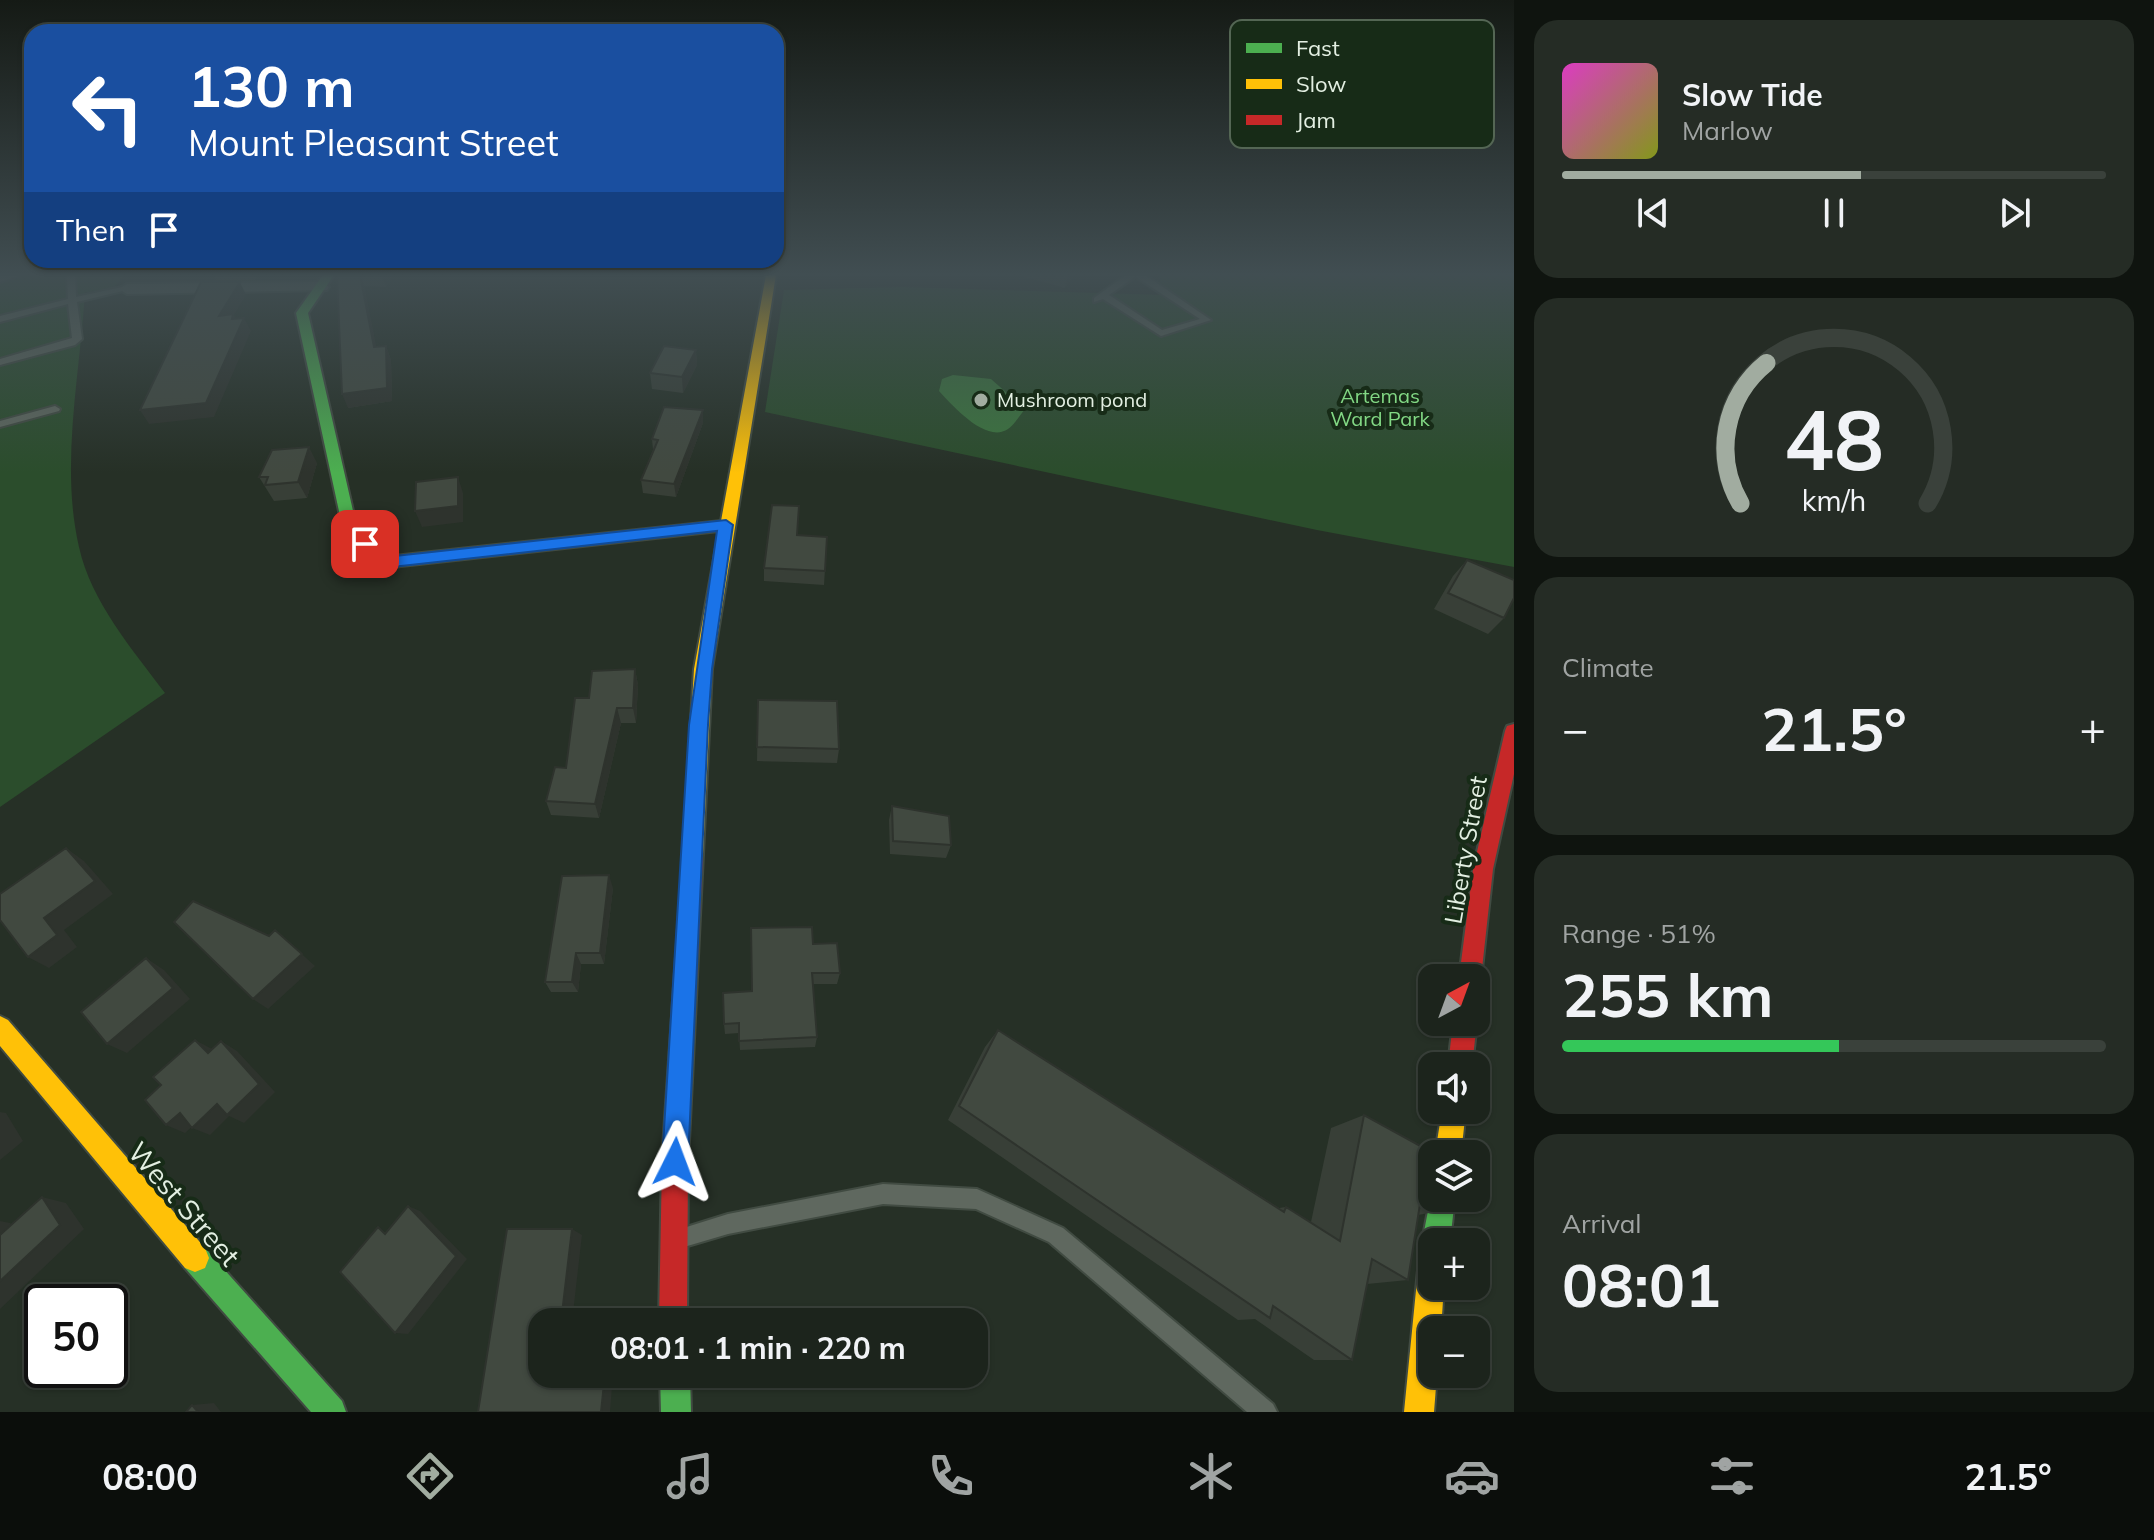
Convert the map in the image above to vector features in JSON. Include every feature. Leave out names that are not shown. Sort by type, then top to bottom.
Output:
[{"type":"street","points":[[308,341],[349,525],[365,544],[392,562],[726,525]]},
{"type":"street","points":[[673,1308],[673,1241],[696,753],[703,669],[759,341]]},
{"type":"street","name":"Liberty Street","points":[[1472,964],[1483,869],[1514,731]]},
{"type":"street","name":"West Street","points":[[0,1028],[119,1173],[331,1412]]},
{"type":"street","points":[[1419,1412],[1429,1300]]},
{"type":"street","points":[[675,1388],[676,1412]]},
{"type":"lane","points":[[0,362],[75,341]]},
{"type":"lane","points":[[0,424],[55,409]]},
{"type":"lane","points":[[673,1241],[728,1224],[883,1194],[977,1199],[1056,1235],[1265,1412]]},
{"type":"green space","points":[[0,341],[80,341],[71,452],[71,484],[79,547],[103,606],[165,693],[0,807]]},
{"type":"green space","name":"Artemas Ward Park","points":[[776,341],[1514,341],[1514,567],[1317,530],[765,412]]},
{"type":"shaded area","name":"Mushroom pond","points":[[953,375],[991,379],[1025,409],[1008,429],[999,432],[980,427],[939,391],[942,379]]},
{"type":"building","points":[[173,341],[234,341],[206,403],[140,410]]},
{"type":"building","points":[[340,341],[373,341],[374,347],[386,346],[387,388],[342,394]]},
{"type":"building","points":[[664,346],[696,350],[682,377],[650,373]]},
{"type":"building","points":[[664,407],[703,410],[674,484],[641,480],[658,440],[652,439]]},
{"type":"building","points":[[309,447],[298,482],[265,485],[268,477],[259,477],[272,450]]},
{"type":"building","points":[[458,477],[458,506],[415,511],[416,482]]},
{"type":"building","points":[[772,505],[799,506],[797,535],[827,537],[825,571],[764,568]]},
{"type":"building","points":[[1467,560],[1514,580],[1514,598],[1504,618],[1448,593]]},
{"type":"building","points":[[635,669],[633,708],[617,708],[595,804],[546,801],[555,767],[566,768],[575,698],[589,698],[592,671]]},
{"type":"building","points":[[758,700],[837,701],[839,749],[757,747]]},
{"type":"building","points":[[892,806],[949,816],[951,845],[893,841]]},
{"type":"building","points":[[66,848],[95,881],[44,918],[57,935],[28,957],[0,920],[0,894]]},
{"type":"building","points":[[609,875],[600,953],[576,953],[572,982],[545,982],[562,876]]},
{"type":"building","points":[[193,901],[269,936],[275,930],[302,954],[253,999],[174,922]]},
{"type":"building","points":[[812,927],[813,944],[837,943],[840,973],[812,973],[817,1037],[739,1041],[739,1023],[724,1024],[723,993],[752,991],[751,928]]},
{"type":"building","points":[[146,958],[173,988],[107,1044],[81,1012]]},
{"type":"building","points":[[998,1030],[1284,1212],[1286,1207],[1340,1241],[1364,1115],[1418,1145],[1419,1212],[1408,1280],[1372,1259],[1352,1360],[1273,1306],[1270,1318],[959,1106]]},
{"type":"building","points":[[195,1040],[208,1053],[221,1041],[259,1084],[227,1115],[217,1104],[192,1128],[180,1113],[166,1125],[145,1100],[161,1085],[153,1077]]},
{"type":"building","points":[[42,1197],[60,1225],[0,1281],[0,1235]]},
{"type":"building","points":[[408,1206],[456,1256],[395,1333],[340,1272],[378,1227],[385,1234]]},
{"type":"building","points":[[507,1229],[572,1229],[563,1308],[528,1308],[528,1388],[604,1388],[601,1412],[478,1412]]},
{"type":"building","points":[[192,1405],[198,1412],[186,1412]]},
{"type":"traffic: fast","points":[[308,341],[349,525],[365,544],[387,559]]},
{"type":"traffic: fast","points":[[1438,1228],[1440,1212]]},
{"type":"traffic: fast","points":[[195,1258],[331,1412]]},
{"type":"traffic: fast","points":[[675,1388],[676,1412]]},
{"type":"traffic: slow","points":[[693,854],[703,669],[760,341]]},
{"type":"traffic: slow","points":[[387,559],[392,562],[726,525]]},
{"type":"traffic: slow","points":[[0,1028],[195,1258]]},
{"type":"traffic: slow","points":[[1450,1140],[1452,1124]]},
{"type":"traffic: slow","points":[[1419,1412],[1429,1300]]},
{"type":"traffic: jam","points":[[1472,964],[1483,869],[1514,731]]},
{"type":"traffic: jam","points":[[673,1308],[675,1162],[693,854]]},
{"type":"traffic: jam","points":[[1462,1052],[1463,1036]]},
{"type":"place","name":"Mushroom pond","points":[[981,400]]},
{"type":"route","points":[[365,544],[392,562],[726,525],[703,669],[698,725],[675,1162]]}]
